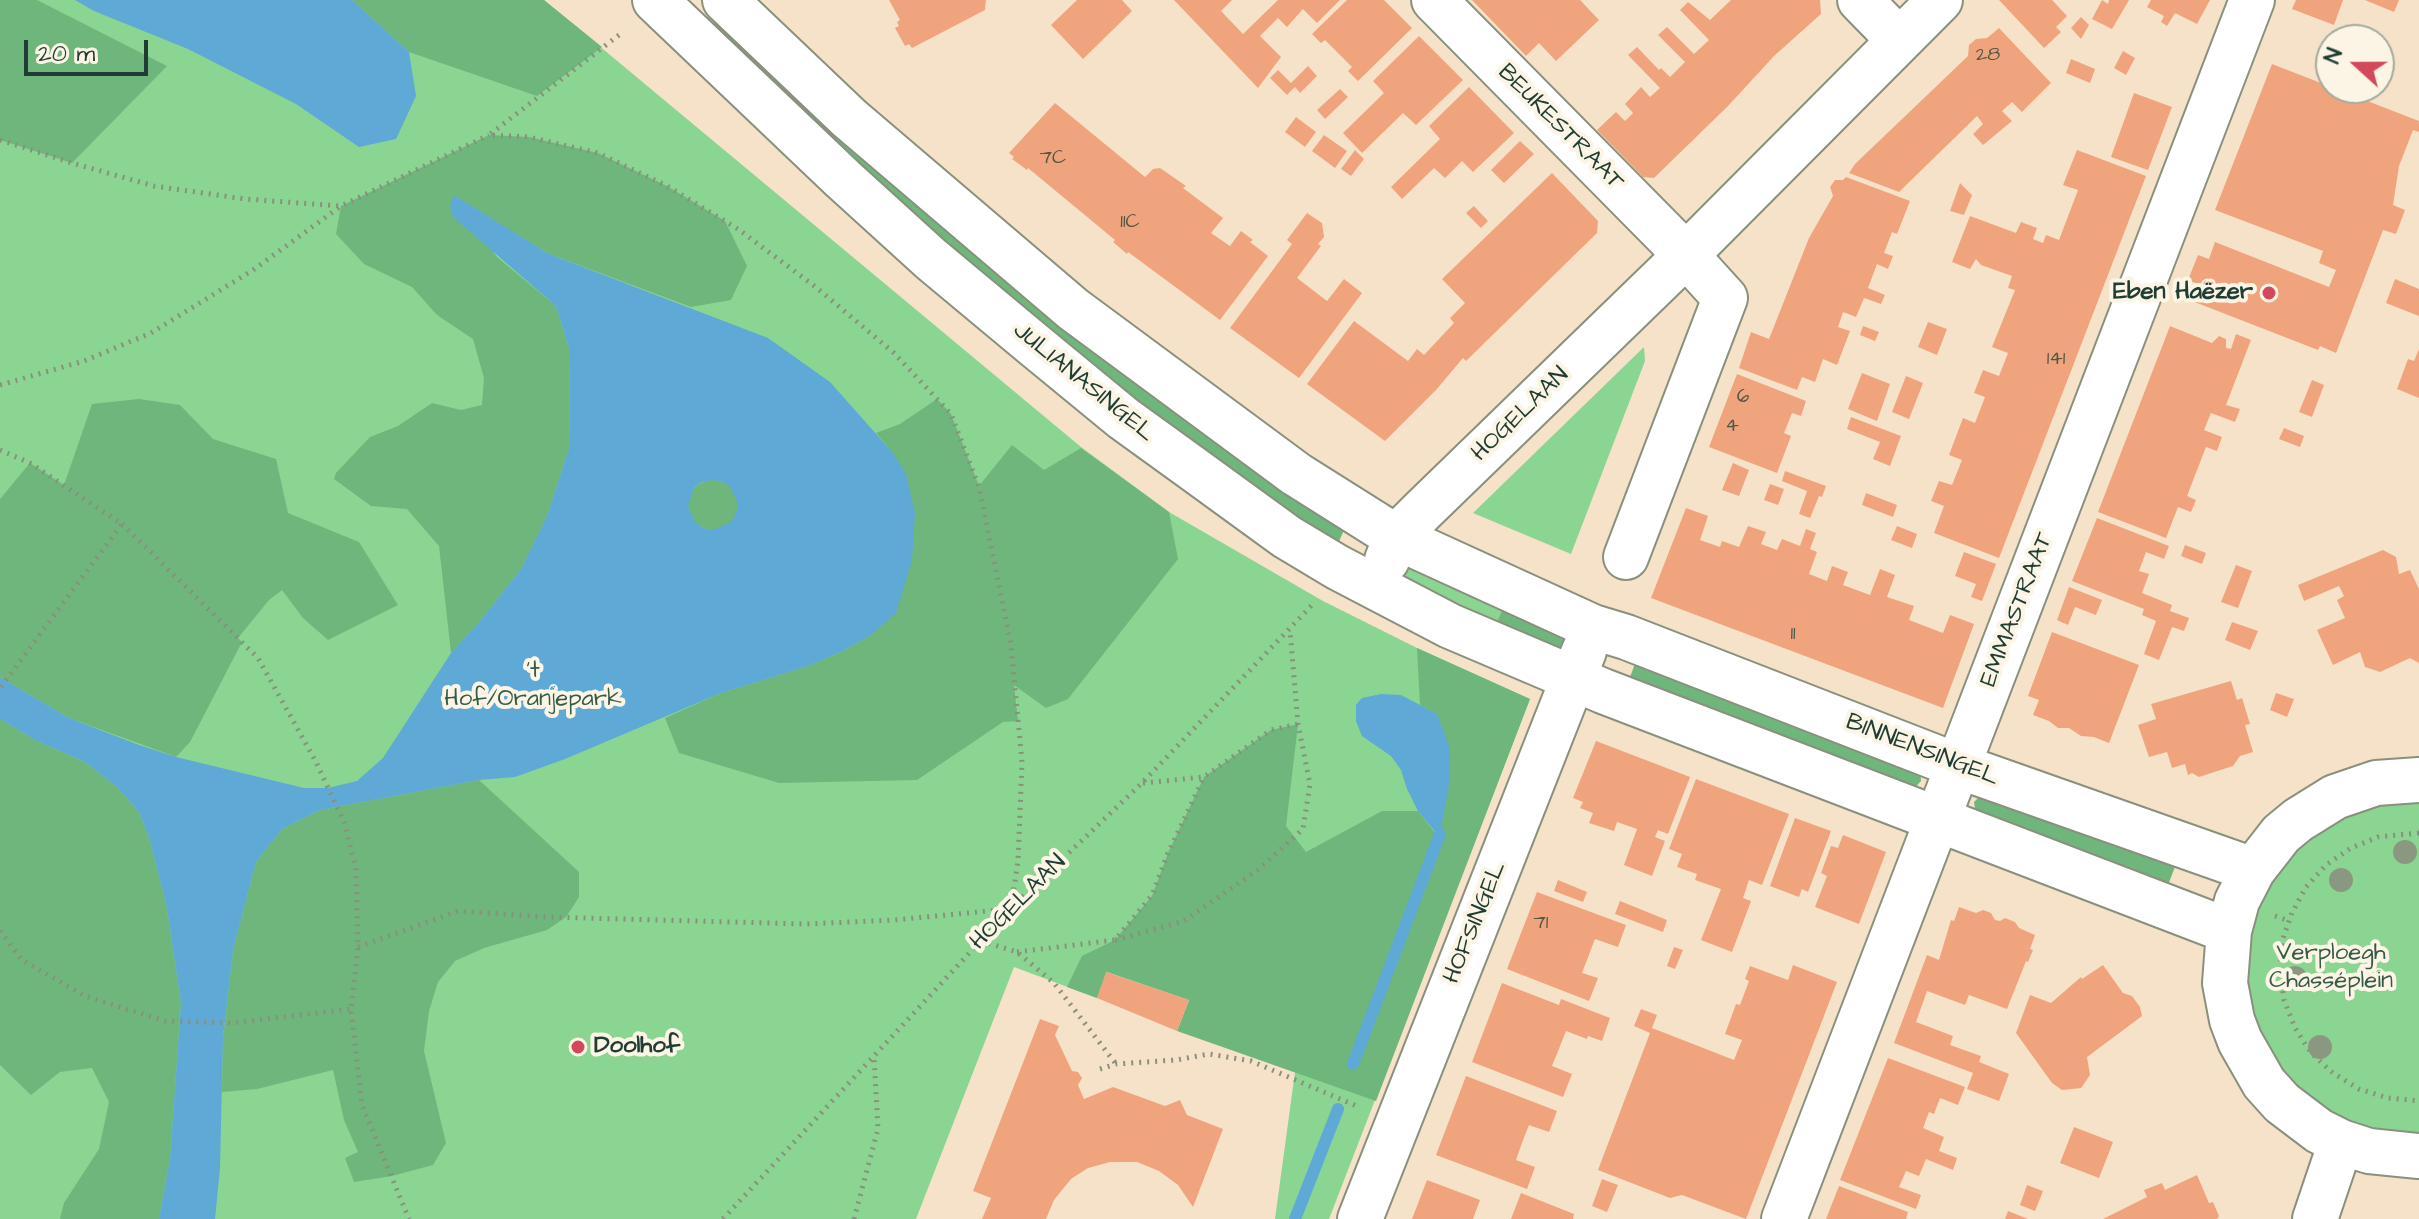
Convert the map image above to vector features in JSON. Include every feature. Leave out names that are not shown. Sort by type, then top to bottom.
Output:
[{"type":"street","points":[[725,0],[849,118],[1073,309],[1296,474],[1396,537],[1593,627]]},
{"type":"street","name":"BEUKESTRAAT","points":[[1434,0],[1686,255]]},
{"type":"street","points":[[1860,0],[1899,40]]},
{"type":"street","name":"HOGELAAN","points":[[1376,588],[1396,537],[1686,255],[1940,0]]},
{"type":"street","name":"EMMASTRAAT","points":[[1784,1219],[2252,0]]},
{"type":"street","name":"JULIANASINGEL","points":[[680,8],[931,259],[1112,409],[1287,537],[1450,626],[1573,678]]},
{"type":"street","points":[[1626,557],[1725,298],[1686,255]]},
{"type":"street","name":"BINNENSINGEL","points":[[1593,627],[1958,766],[2253,870]]},
{"type":"street","name":"HOFSINGEL","points":[[1360,1219],[1593,627]]},
{"type":"street","points":[[1573,678],[2229,931]]},
{"type":"street","points":[[2419,780],[2376,783],[2335,797],[2281,834],[2253,870],[2237,901],[2229,931],[2225,970],[2232,1020],[2251,1063],[2282,1103],[2299,1118],[2341,1142],[2369,1151],[2419,1156]]},
{"type":"street","points":[[2315,1219],[2341,1142]]},
{"type":"path","points":[[0,385],[84,361],[151,333],[253,270],[341,206],[489,135],[619,35]]},
{"type":"path","points":[[358,947],[458,911],[547,917],[806,924],[894,920],[1011,908],[1018,861],[1022,762],[1011,645],[979,487],[951,414],[894,353],[817,288],[725,221],[667,186],[598,153],[529,137],[489,135]]},
{"type":"path","points":[[0,140],[154,186],[245,199],[341,206]]},
{"type":"path","points":[[0,450],[30,463],[122,524],[258,658],[316,762],[344,822],[356,868],[358,947],[351,1009],[362,1105],[409,1219]]},
{"type":"path","points":[[0,688],[122,524]]},
{"type":"path","name":"HOGELAAN","points":[[723,1219],[1011,908],[1142,783],[1323,594]]},
{"type":"path","points":[[1017,952],[1115,940],[1184,921],[1259,869],[1303,829],[1310,784],[1298,724],[1290,629]]},
{"type":"path","points":[[1142,783],[1204,777],[1271,730],[1298,724]]},
{"type":"path","points":[[1115,940],[1152,895],[1204,777]]},
{"type":"path","points":[[2419,833],[2378,837],[2351,848],[2326,865],[2306,887],[2292,913],[2282,941],[2280,971],[2284,1000],[2295,1028],[2311,1053],[2333,1073],[2359,1089],[2388,1098],[2419,1101]]},
{"type":"path","points":[[0,931],[22,960],[85,996],[165,1021],[232,1023],[351,1009]]},
{"type":"path","points":[[981,941],[1017,952],[1054,983],[1116,1064]]},
{"type":"path","points":[[1100,1069],[1116,1064],[1176,1060],[1209,1054],[1251,1061],[1396,1122]]},
{"type":"path","points":[[854,1219],[878,1129],[874,1056]]},
{"type":"green space","name":"'t Hof/Oranjepark","points":[[0,0],[544,0],[1081,447],[1169,512],[1323,601],[1530,699],[1329,1219],[1275,1219],[1295,1072],[1189,1000],[1107,972],[1097,998],[1014,967],[916,1219],[0,1219]]},
{"type":"green space","points":[[0,0],[37,0],[167,66],[72,163],[0,140]]},
{"type":"green space","points":[[352,0],[544,0],[602,47],[537,96],[409,52]]},
{"type":"green space","points":[[724,20],[1347,523],[1334,553],[1130,409],[711,35],[713,24]]},
{"type":"green space","points":[[489,135],[529,137],[598,153],[667,186],[725,221],[747,266],[731,300],[691,307],[549,254],[455,196],[497,257],[556,306],[569,348],[570,445],[547,516],[521,569],[451,653],[439,546],[407,509],[371,506],[334,479],[370,437],[398,426],[432,403],[461,410],[482,405],[484,378],[473,339],[437,315],[412,287],[364,264],[336,234],[341,206]]},
{"type":"green space","points":[[1644,347],[1645,361],[1571,554],[1473,513]]},
{"type":"green space","points":[[139,399],[180,405],[213,439],[276,459],[288,513],[359,542],[398,605],[328,640],[303,618],[282,590],[269,600],[238,638],[242,642],[190,742],[176,757],[69,718],[0,677],[0,499],[30,463],[64,485],[92,404]]},
{"type":"green space","points":[[937,399],[951,414],[979,486],[1012,445],[1044,470],[1081,448],[1169,512],[1178,559],[1068,699],[1046,708],[1014,685],[1018,721],[1003,722],[917,780],[779,783],[679,753],[665,718],[721,693],[808,666],[871,635],[893,453],[876,433],[900,424]]},
{"type":"green space","points":[[713,480],[730,488],[738,505],[730,522],[713,530],[696,522],[688,505],[696,488]]},
{"type":"green space","points":[[1415,560],[1507,598],[1492,634],[1404,586],[1405,570]]},
{"type":"green space","points":[[1507,598],[1565,635],[1565,648],[1559,655],[1492,634]]},
{"type":"green space","points":[[1417,648],[1530,699],[1376,1101],[1177,1031],[1189,1000],[1107,972],[1097,998],[1067,987],[1082,956],[1115,940],[1152,896],[1168,853],[1204,777],[1271,730],[1298,724],[1286,826],[1306,852],[1382,811],[1418,811],[1436,834],[1437,714],[1420,705]]},
{"type":"green space","points":[[1638,656],[1920,768],[1921,781],[1911,792],[1625,690]]},
{"type":"green space","points":[[0,719],[37,741],[85,762],[117,787],[139,812],[149,838],[166,903],[181,1003],[170,1159],[159,1219],[60,1219],[64,1203],[99,1149],[109,1102],[92,1068],[60,1072],[31,1095],[0,1065]]},
{"type":"green space","points":[[479,780],[579,872],[579,897],[566,917],[547,930],[484,948],[455,961],[438,982],[429,1011],[424,1051],[446,1143],[433,1165],[354,1182],[345,1158],[358,1152],[344,1120],[333,1070],[257,1089],[222,1092],[223,1038],[233,950],[256,862],[282,829],[320,810]]},
{"type":"green space","points":[[1984,792],[2178,859],[2165,893],[1976,816],[1974,802]]},
{"type":"green space","name":"Verploegh Chasséplein","points":[[2419,797],[2419,1139],[2345,1125],[2297,1093],[2254,1031],[2242,965],[2257,900],[2295,845],[2351,809]]},
{"type":"water","points":[[75,0],[352,0],[409,52],[416,96],[396,139],[359,147],[296,104],[188,49],[94,11]]},
{"type":"water","points":[[454,195],[549,254],[768,338],[830,382],[893,453],[906,474],[915,513],[912,560],[896,613],[871,635],[808,666],[721,693],[515,777],[479,780],[320,810],[282,829],[256,862],[233,950],[223,1038],[220,1168],[215,1219],[159,1219],[170,1159],[181,1003],[166,903],[149,838],[139,812],[117,787],[85,762],[37,741],[0,719],[0,677],[69,718],[139,745],[304,788],[328,788],[357,781],[383,758],[451,653],[521,569],[547,516],[570,445],[569,348],[556,306],[453,217],[450,206]],"holes":[[[702,482],[723,482],[731,488],[738,504],[736,514],[731,522],[713,530],[703,528],[695,522],[688,506],[694,488]]]},
{"type":"water","points":[[1381,694],[1401,695],[1437,714],[1450,748],[1449,785],[1440,834],[1418,811],[1401,770],[1391,756],[1362,736],[1356,721],[1356,705],[1362,698]]},
{"type":"building","points":[[889,0],[986,0],[985,10],[912,48],[909,44],[905,46],[895,28],[900,20]]},
{"type":"building","points":[[1077,0],[1122,0],[1132,11],[1083,59],[1051,25]]},
{"type":"building","points":[[1174,0],[1232,0],[1221,11],[1243,34],[1278,0],[1340,0],[1317,23],[1303,9],[1287,27],[1278,18],[1260,36],[1281,57],[1258,88]]},
{"type":"building","points":[[1347,0],[1384,0],[1412,28],[1358,81],[1348,71],[1352,67],[1325,40],[1321,43],[1312,34]]},
{"type":"building","points":[[1472,0],[1580,0],[1599,20],[1556,61],[1539,43],[1526,56]]},
{"type":"building","points":[[1731,0],[1820,0],[1821,14],[1774,56],[1654,178],[1643,177],[1597,130],[1616,112],[1625,121],[1633,113],[1625,104],[1641,87],[1650,97],[1660,88],[1628,55],[1637,47],[1670,77],[1685,62],[1658,35],[1667,27],[1694,54],[1709,40],[1680,10],[1688,2],[1710,20]]},
{"type":"building","points":[[1999,0],[2052,0],[2067,16],[2056,27],[2061,32],[2044,48]]},
{"type":"building","points":[[2102,0],[2108,4],[2109,0],[2129,0],[2112,29],[2092,19]]},
{"type":"building","points":[[2151,0],[2210,0],[2197,24],[2175,13],[2167,26],[2161,22],[2164,16],[2147,7]]},
{"type":"building","points":[[2296,0],[2343,0],[2334,24],[2292,9]]},
{"type":"building","points":[[2365,0],[2399,0],[2394,12]]},
{"type":"building","points":[[2081,17],[2089,25],[2081,39],[2071,28]]},
{"type":"building","points":[[1999,28],[2051,83],[2022,112],[2012,102],[2002,111],[2012,121],[1983,145],[1973,134],[1983,124],[1977,116],[1899,192],[1849,173],[1968,56],[1969,45],[1976,39],[1987,38]]},
{"type":"building","points":[[1419,36],[1463,80],[1416,125],[1403,113],[1362,153],[1343,133],[1384,93],[1373,81]]},
{"type":"building","points":[[2123,51],[2135,58],[2126,75],[2114,68]]},
{"type":"building","points":[[2071,59],[2095,69],[2090,83],[2066,73]]},
{"type":"building","points":[[2272,64],[2315,81],[2315,104],[2375,104],[2419,121],[2419,132],[2413,130],[2399,166],[2393,205],[2405,210],[2396,234],[2383,230],[2336,353],[2320,346],[2318,350],[2192,301],[2198,284],[2188,280],[2198,255],[2209,259],[2215,242],[2329,287],[2336,270],[2319,263],[2323,251],[2215,210]]},
{"type":"building","points":[[1308,66],[1317,76],[1300,93],[1295,87],[1287,95],[1270,78],[1278,70],[1291,83]]},
{"type":"building","points":[[1469,87],[1514,133],[1473,172],[1462,161],[1445,178],[1434,168],[1402,199],[1391,187],[1440,139],[1429,126]]},
{"type":"building","points":[[1340,89],[1348,97],[1325,119],[1317,110]]},
{"type":"building","points":[[2134,93],[2172,107],[2148,170],[2111,157]]},
{"type":"building","points":[[1055,103],[1145,177],[1153,169],[1160,168],[1186,186],[1183,188],[1223,218],[1211,233],[1230,246],[1241,231],[1268,256],[1220,320],[1127,254],[1113,242],[1115,240],[1028,168],[1012,159],[1014,157],[1009,153]]},
{"type":"building","points":[[1296,117],[1316,132],[1305,147],[1285,132]]},
{"type":"building","points":[[1324,135],[1347,151],[1335,168],[1312,151]]},
{"type":"building","points":[[1520,141],[1534,154],[1504,183],[1491,170]]},
{"type":"building","points":[[1355,150],[1364,159],[1351,176],[1341,169]]},
{"type":"building","points":[[2077,150],[2146,176],[1999,558],[1934,533],[1944,506],[1931,501],[1939,481],[1952,485],[1962,460],[1949,455],[1963,418],[1975,423],[1985,397],[1974,393],[1983,370],[1999,376],[2008,353],[1992,347],[2015,290],[2008,288],[2012,276],[1981,265],[1976,259],[1970,269],[1952,262],[1970,216],[2016,233],[2021,222],[2037,228],[2033,239],[2043,243],[2046,235],[2059,240],[2078,190],[2063,185]]},
{"type":"building","points":[[1552,173],[1598,221],[1597,233],[1466,361],[1463,358],[1385,441],[1307,384],[1354,321],[1408,361],[1417,349],[1424,355],[1454,323],[1450,318],[1465,303],[1442,279]]},
{"type":"building","points":[[1846,177],[1910,201],[1897,234],[1892,232],[1884,253],[1893,256],[1888,269],[1877,264],[1868,288],[1885,295],[1881,304],[1864,298],[1856,317],[1843,312],[1838,327],[1850,331],[1837,365],[1823,359],[1815,382],[1802,377],[1797,390],[1739,368],[1751,332],[1769,339],[1809,238],[1833,196],[1830,187],[1835,180]]},
{"type":"building","points":[[1960,183],[1972,195],[1964,215],[1950,211]]},
{"type":"building","points":[[1474,206],[1488,221],[1481,228],[1466,213]]},
{"type":"building","points":[[1307,213],[1322,223],[1324,237],[1318,244],[1321,246],[1297,278],[1327,301],[1344,279],[1362,293],[1299,378],[1230,328],[1292,244],[1287,240]]},
{"type":"building","points":[[2395,279],[2419,289],[2419,316],[2386,303]]},
{"type":"building","points":[[1928,322],[1947,329],[1937,355],[1918,347]]},
{"type":"building","points":[[1863,326],[1879,332],[1875,341],[1860,335]]},
{"type":"building","points":[[2170,326],[2212,343],[2219,336],[2226,339],[2226,348],[2231,349],[2236,334],[2251,340],[2226,405],[2240,409],[2235,422],[2211,413],[2204,430],[2222,437],[2217,451],[2206,447],[2187,496],[2196,500],[2191,512],[2178,507],[2166,538],[2098,512]]},
{"type":"building","points":[[2419,349],[2419,398],[2397,389],[2408,359],[2414,361]]},
{"type":"building","points":[[1862,373],[1890,384],[1877,421],[1848,409]]},
{"type":"building","points":[[1737,374],[1806,401],[1801,416],[1792,413],[1784,433],[1791,436],[1777,473],[1709,447]]},
{"type":"building","points":[[1906,376],[1923,383],[1909,419],[1892,412]]},
{"type":"building","points":[[2312,380],[2324,385],[2312,417],[2299,412]]},
{"type":"building","points":[[1851,417],[1901,436],[1890,466],[1873,459],[1880,442],[1847,429]]},
{"type":"building","points":[[2284,428],[2304,436],[2300,447],[2279,439]]},
{"type":"building","points":[[1733,463],[1749,470],[1739,496],[1722,490]]},
{"type":"building","points":[[1785,471],[1826,486],[1810,518],[1799,514],[1807,491],[1782,481]]},
{"type":"building","points":[[1770,484],[1784,489],[1778,505],[1764,500]]},
{"type":"building","points":[[1866,493],[1897,505],[1893,517],[1862,505]]},
{"type":"building","points":[[1686,508],[1708,516],[1700,540],[1720,547],[1722,541],[1739,547],[1748,526],[1766,532],[1761,544],[1777,550],[1782,539],[1800,546],[1806,529],[1816,533],[1810,549],[1817,552],[1809,574],[1827,581],[1832,566],[1848,572],[1843,585],[1870,595],[1880,569],[1895,575],[1887,597],[1914,606],[1909,620],[1943,633],[1950,615],[1974,624],[1943,708],[1651,598]]},
{"type":"building","points":[[2097,518],[2169,546],[2164,559],[2146,552],[2139,571],[2149,574],[2142,593],[2172,605],[2170,611],[2189,618],[2184,631],[2172,627],[2159,660],[2144,654],[2156,621],[2142,615],[2144,609],[2072,581]]},
{"type":"building","points":[[1897,526],[1917,534],[1912,548],[1891,540]]},
{"type":"building","points":[[2185,545],[2206,553],[2202,564],[2181,556]]},
{"type":"building","points":[[2383,550],[2396,557],[2399,574],[2410,570],[2419,589],[2419,663],[2410,658],[2380,672],[2365,667],[2360,652],[2333,665],[2317,630],[2345,618],[2337,600],[2344,596],[2339,586],[2304,601],[2298,585]]},
{"type":"building","points":[[1964,552],[1996,564],[1982,601],[1971,597],[1976,584],[1955,576]]},
{"type":"building","points":[[2236,565],[2252,571],[2238,608],[2221,602]]},
{"type":"building","points":[[2069,587],[2102,600],[2096,615],[2075,607],[2068,625],[2057,620]]},
{"type":"building","points":[[2232,622],[2258,631],[2250,650],[2225,640]]},
{"type":"building","points":[[2052,632],[2139,665],[2109,743],[2081,736],[2069,728],[2058,728],[2033,715],[2039,700],[2028,696]]},
{"type":"building","points":[[2231,681],[2237,700],[2242,698],[2250,724],[2245,725],[2253,752],[2240,756],[2233,766],[2199,777],[2192,773],[2188,775],[2185,764],[2172,768],[2167,752],[2149,757],[2138,725],[2156,719],[2151,704]]},
{"type":"building","points":[[2276,693],[2294,699],[2287,717],[2270,710]]},
{"type":"building","points":[[1596,741],[1690,777],[1668,834],[1658,830],[1655,837],[1665,841],[1652,876],[1624,865],[1637,829],[1617,822],[1614,831],[1589,823],[1593,813],[1580,808],[1583,802],[1573,798]]},
{"type":"building","points":[[1696,779],[1789,814],[1762,885],[1749,880],[1743,898],[1751,901],[1732,952],[1701,940],[1721,889],[1695,880],[1697,874],[1677,867],[1682,854],[1669,849]]},
{"type":"building","points":[[1795,818],[1831,831],[1808,892],[1802,889],[1799,897],[1770,886]]},
{"type":"building","points":[[1843,835],[1886,852],[1859,924],[1815,907],[1827,876],[1821,873],[1831,846],[1838,848]]},
{"type":"building","points":[[1558,880],[1587,892],[1583,902],[1554,891]]},
{"type":"building","points":[[1537,892],[1626,925],[1618,947],[1595,939],[1582,973],[1598,978],[1589,1001],[1507,969]]},
{"type":"building","points":[[1620,901],[1667,920],[1663,932],[1615,914]]},
{"type":"building","points":[[1959,907],[1976,913],[1983,910],[1991,913],[1995,920],[2005,918],[2035,935],[2030,949],[2033,950],[2007,1009],[1969,995],[1965,1005],[1927,991],[1916,1022],[1953,1036],[1950,1045],[1981,1056],[1979,1062],[2009,1074],[1999,1101],[1967,1089],[1973,1073],[1894,1043],[1927,955],[1939,960],[1951,920],[1954,921]]},
{"type":"building","points":[[1674,947],[1683,950],[1675,969],[1667,966]]},
{"type":"building","points":[[1793,965],[1837,982],[1746,1219],[1682,1195],[1670,1198],[1598,1170],[1650,1033],[1634,1026],[1641,1009],[1657,1015],[1652,1028],[1734,1060],[1742,1040],[1725,1034],[1749,981],[1745,979],[1750,966],[1788,980]]},
{"type":"building","points":[[2103,965],[2123,993],[2132,996],[2142,1016],[2087,1057],[2090,1075],[2081,1088],[2062,1090],[2052,1083],[2016,1033],[2030,995],[2051,1003],[2081,977]]},
{"type":"building","points":[[1106,972],[1189,1000],[1177,1031],[1097,998]]},
{"type":"building","points":[[1502,983],[1559,1005],[1561,999],[1610,1018],[1602,1041],[1566,1031],[1552,1066],[1572,1074],[1563,1097],[1472,1062]]},
{"type":"building","points":[[1040,1019],[1059,1026],[1055,1035],[1072,1071],[1078,1072],[1082,1078],[1078,1085],[1084,1099],[1113,1087],[1165,1106],[1180,1100],[1187,1115],[1223,1129],[1193,1207],[1178,1185],[1159,1171],[1137,1162],[1110,1162],[1088,1168],[1071,1179],[1054,1200],[1046,1219],[982,1219],[991,1198],[973,1191]]},
{"type":"building","points":[[1888,1058],[1965,1087],[1958,1105],[1940,1098],[1934,1114],[1929,1112],[1923,1128],[1944,1137],[1939,1151],[1957,1158],[1953,1170],[1926,1159],[1919,1176],[1906,1171],[1899,1187],[1921,1195],[1916,1209],[1840,1180]]},
{"type":"building","points":[[1466,1076],[1557,1111],[1549,1132],[1529,1125],[1523,1140],[1516,1160],[1535,1167],[1527,1189],[1436,1155]]},
{"type":"building","points":[[2074,1127],[2113,1142],[2099,1178],[2060,1163]]},
{"type":"building","points":[[2197,1175],[2209,1203],[2213,1202],[2219,1216],[2217,1219],[2103,1219],[2147,1197],[2144,1190],[2162,1183],[2165,1190]]},
{"type":"building","points":[[1602,1179],[1618,1185],[1607,1212],[1592,1206]]},
{"type":"building","points":[[1427,1180],[1480,1200],[1473,1219],[1412,1219]]},
{"type":"building","points":[[2027,1185],[2043,1191],[2035,1211],[2020,1205]]},
{"type":"building","points":[[1839,1186],[1908,1212],[1906,1219],[1826,1219]]},
{"type":"building","points":[[1521,1193],[1574,1214],[1573,1219],[1511,1219]]},
{"type":"building","points":[[2008,1211],[2028,1219],[2005,1219]]},
{"type":"waterway","points":[[1353,1064],[1440,834]]},
{"type":"waterway","points":[[1295,1219],[1338,1109]]},
{"type":"place","name":"Eben Haëzer","points":[[2269,293]]},
{"type":"place","name":"Doolhof","points":[[578,1047]]}]
